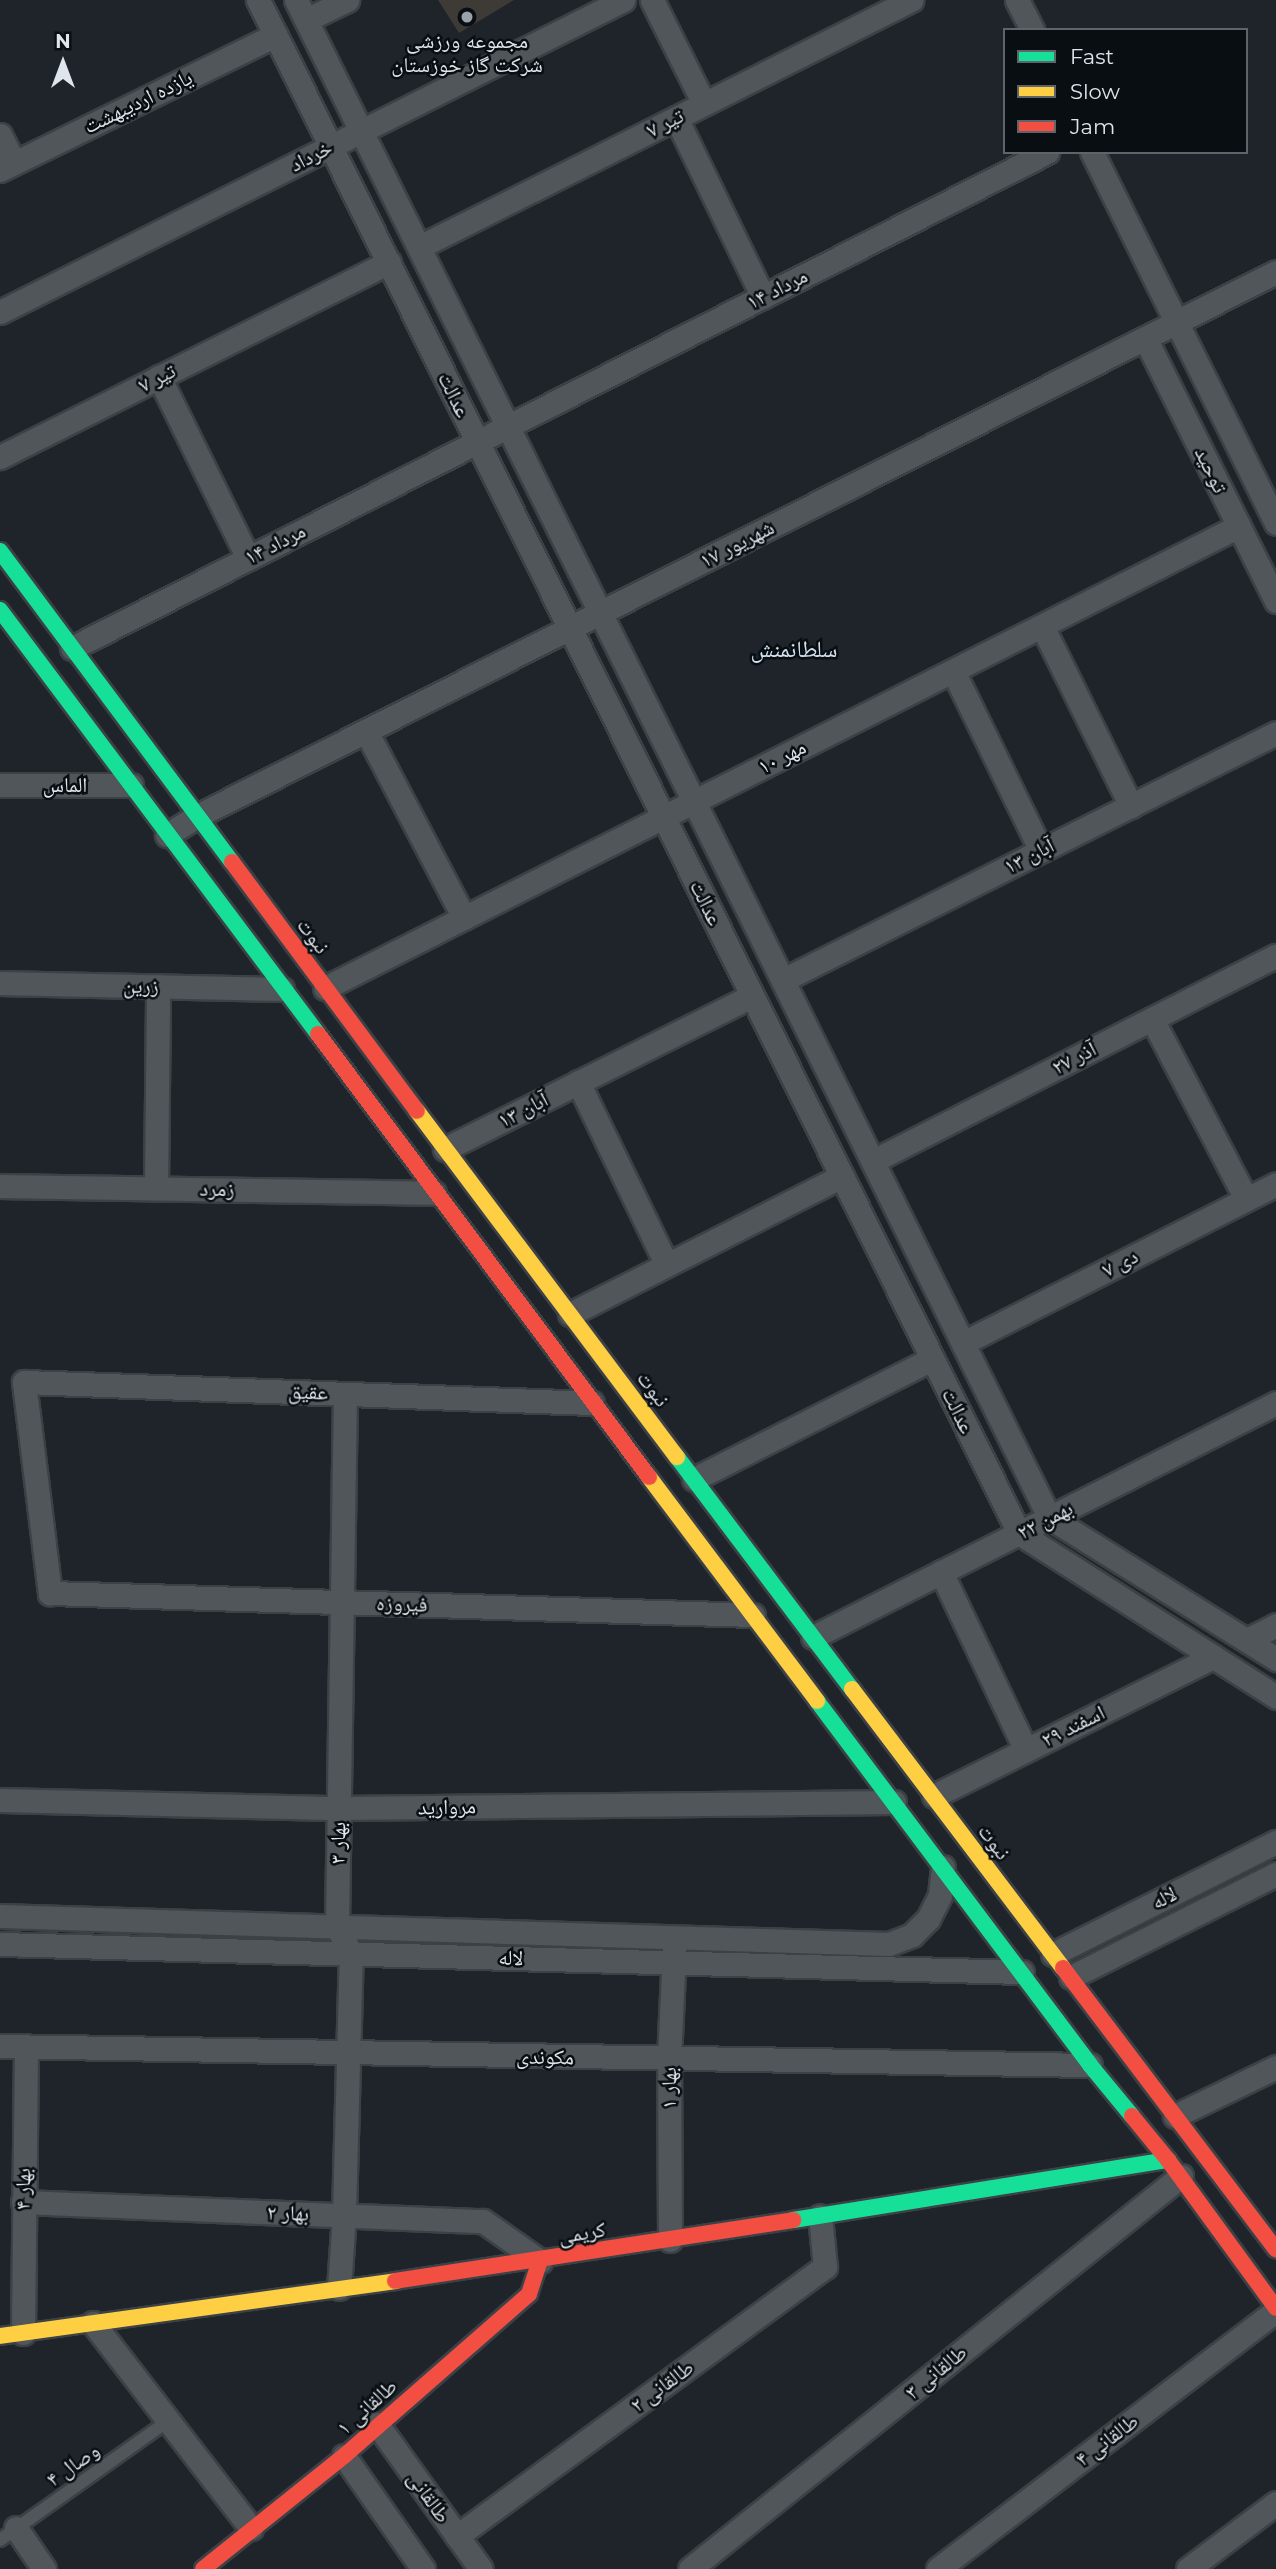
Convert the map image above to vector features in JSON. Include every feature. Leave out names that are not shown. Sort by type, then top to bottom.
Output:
[{"type":"street","name":"عدالت","points":[[258,0],[1018,1533]]},
{"type":"street","points":[[301,10],[347,0]]},
{"type":"street","name":"خرداد","points":[[0,312],[623,0]]},
{"type":"street","points":[[652,0],[704,104]]},
{"type":"street","name":"۷ تیر","points":[[419,247],[911,0]]},
{"type":"street","points":[[1017,0],[1031,28]]},
{"type":"street","name":"عدالت","points":[[301,10],[1049,1517]]},
{"type":"street","name":"یازده اردیبهشت","points":[[7,167],[276,35]]},
{"type":"street","points":[[676,118],[763,297]]},
{"type":"street","points":[[0,135],[7,167]]},
{"type":"street","name":"۱۴ مرداد","points":[[72,648],[1043,154]]},
{"type":"street","name":"توحید","points":[[1093,154],[1175,323],[1274,514]]},
{"type":"street","name":"۷ تیر","points":[[0,457],[388,262]]},
{"type":"street","name":"۱۷ شهریور","points":[[167,835],[197,817],[1276,272]]},
{"type":"street","name":"توحید","points":[[1146,338],[1276,601]]},
{"type":"street","points":[[159,377],[248,558]]},
{"type":"street","name":"۱۰ مهر","points":[[325,988],[1239,526]]},
{"type":"street","name":"نبوت","points":[[0,551],[445,1149],[934,1796],[1038,1963],[1061,2026],[1175,2168],[1276,2309]]},
{"type":"street","name":"نبوت","points":[[0,610],[434,1193],[943,1867],[1038,1963],[1071,1978],[1276,2249]]},
{"type":"street","points":[[1042,626],[1131,806]]},
{"type":"street","points":[[953,671],[1041,851]]},
{"type":"street","points":[[366,732],[464,918]]},
{"type":"street","name":"۱۳ آبان","points":[[783,980],[1276,733]]},
{"type":"street","name":"الماس","points":[[0,785],[131,785]]},
{"type":"street","name":"۲۷ آذر","points":[[873,1161],[1276,956]]},
{"type":"street","name":"زرین","points":[[0,983],[282,989]]},
{"type":"street","points":[[156,1188],[158,986]]},
{"type":"street","name":"۱۳ آبان","points":[[445,1149],[752,996]]},
{"type":"street","points":[[1152,1019],[1246,1199]]},
{"type":"street","points":[[578,1082],[667,1265]]},
{"type":"street","points":[[570,1314],[842,1176]]},
{"type":"street","name":"۷ دی","points":[[963,1343],[1276,1184]]},
{"type":"street","name":"زمرد","points":[[0,1186],[434,1193]]},
{"type":"street","points":[[694,1479],[932,1359]]},
{"type":"street","name":"عقیق","points":[[50,1593],[24,1382],[593,1403]]},
{"type":"street","name":"بهار ۳","points":[[339,2288],[344,2215],[351,1954],[337,1926],[345,1394]]},
{"type":"street","name":"۲۲ بهمن","points":[[813,1637],[1276,1403]]},
{"type":"street","points":[[1049,1517],[1276,1659]]},
{"type":"street","points":[[1018,1533],[1276,1697]]},
{"type":"street","points":[[941,1572],[1026,1750]]},
{"type":"street","name":"فیروزه","points":[[50,1593],[753,1615]]},
{"type":"street","points":[[1247,1640],[1276,1625]]},
{"type":"street","name":"۲۹ اسفند","points":[[934,1796],[1213,1657]]},
{"type":"street","name":"مروارید","points":[[0,1800],[339,1808],[894,1802]]},
{"type":"street","name":"لاله","points":[[0,1944],[674,1963],[1038,1963],[1276,1842]]},
{"type":"street","name":"لاله","points":[[0,1916],[889,1944],[912,1935],[928,1919],[940,1895],[943,1867]]},
{"type":"street","name":"لاله","points":[[1071,1978],[1276,1874]]},
{"type":"street","name":"بهار ۱","points":[[670,2240],[669,2060],[675,1936]]},
{"type":"street","points":[[1038,1963],[1071,1978]]},
{"type":"street","points":[[1061,2026],[1071,2007],[1084,2004],[1093,2007]]},
{"type":"street","name":"مکوندی","points":[[0,2046],[669,2060],[1090,2065]]},
{"type":"street","name":"بهار ۴","points":[[23,2333],[26,2046]]},
{"type":"street","points":[[1175,2116],[1276,2067]]},
{"type":"street","name":"کریمی","points":[[0,2336],[540,2261],[820,2216],[1175,2168]]},
{"type":"street","name":"طالقانی ۳","points":[[690,2569],[1175,2168]]},
{"type":"street","name":"بهار ۲","points":[[23,2202],[483,2221],[540,2261]]},
{"type":"street","name":"طالقانی ۲","points":[[457,2536],[825,2267],[820,2216]]},
{"type":"street","name":"طالقانی ۱","points":[[203,2569],[344,2456],[377,2424],[529,2294],[540,2261]]},
{"type":"street","name":"طالقانی ۴","points":[[938,2569],[1276,2309]]},
{"type":"street","points":[[93,2323],[251,2528]]},
{"type":"street","name":"طالقانی","points":[[377,2424],[481,2569]]},
{"type":"street","points":[[344,2456],[423,2569]]},
{"type":"street","points":[[1188,2569],[1276,2503]]},
{"type":"street","points":[[8,2534],[44,2569]]},
{"type":"lane","points":[[0,2349],[23,2333]]},
{"type":"lane","name":"وصال ۴","points":[[8,2534],[168,2421]]},
{"type":"building","name":"مجموعه ورزشی شرکت گاز خوزستان","points":[[438,0],[514,0],[459,33]]},
{"type":"traffic: fast","points":[[0,551],[232,862]]},
{"type":"traffic: fast","points":[[0,610],[318,1034]]},
{"type":"traffic: fast","points":[[677,1457],[852,1689]]},
{"type":"traffic: fast","points":[[817,1701],[1090,2065],[1132,2116]]},
{"type":"traffic: fast","points":[[793,2220],[1168,2160]]},
{"type":"traffic: slow","points":[[417,1111],[677,1457]]},
{"type":"traffic: slow","points":[[649,1477],[817,1701]]},
{"type":"traffic: slow","points":[[852,1689],[1063,1968]]},
{"type":"traffic: slow","points":[[0,2336],[395,2281]]},
{"type":"traffic: jam","points":[[232,862],[417,1111]]},
{"type":"traffic: jam","points":[[318,1034],[649,1477]]},
{"type":"traffic: jam","points":[[1063,1968],[1276,2250]]},
{"type":"traffic: jam","points":[[1132,2116],[1168,2160],[1276,2308]]},
{"type":"traffic: jam","points":[[395,2281],[793,2220]]},
{"type":"traffic: jam","points":[[203,2569],[344,2456],[529,2294],[540,2261]]},
{"type":"place","name":"مجموعه ورزشی شرکت گاز خوزستان","points":[[467,17]]},
{"type":"district","name":"سلطانمنش","points":[[794,649]]}]
